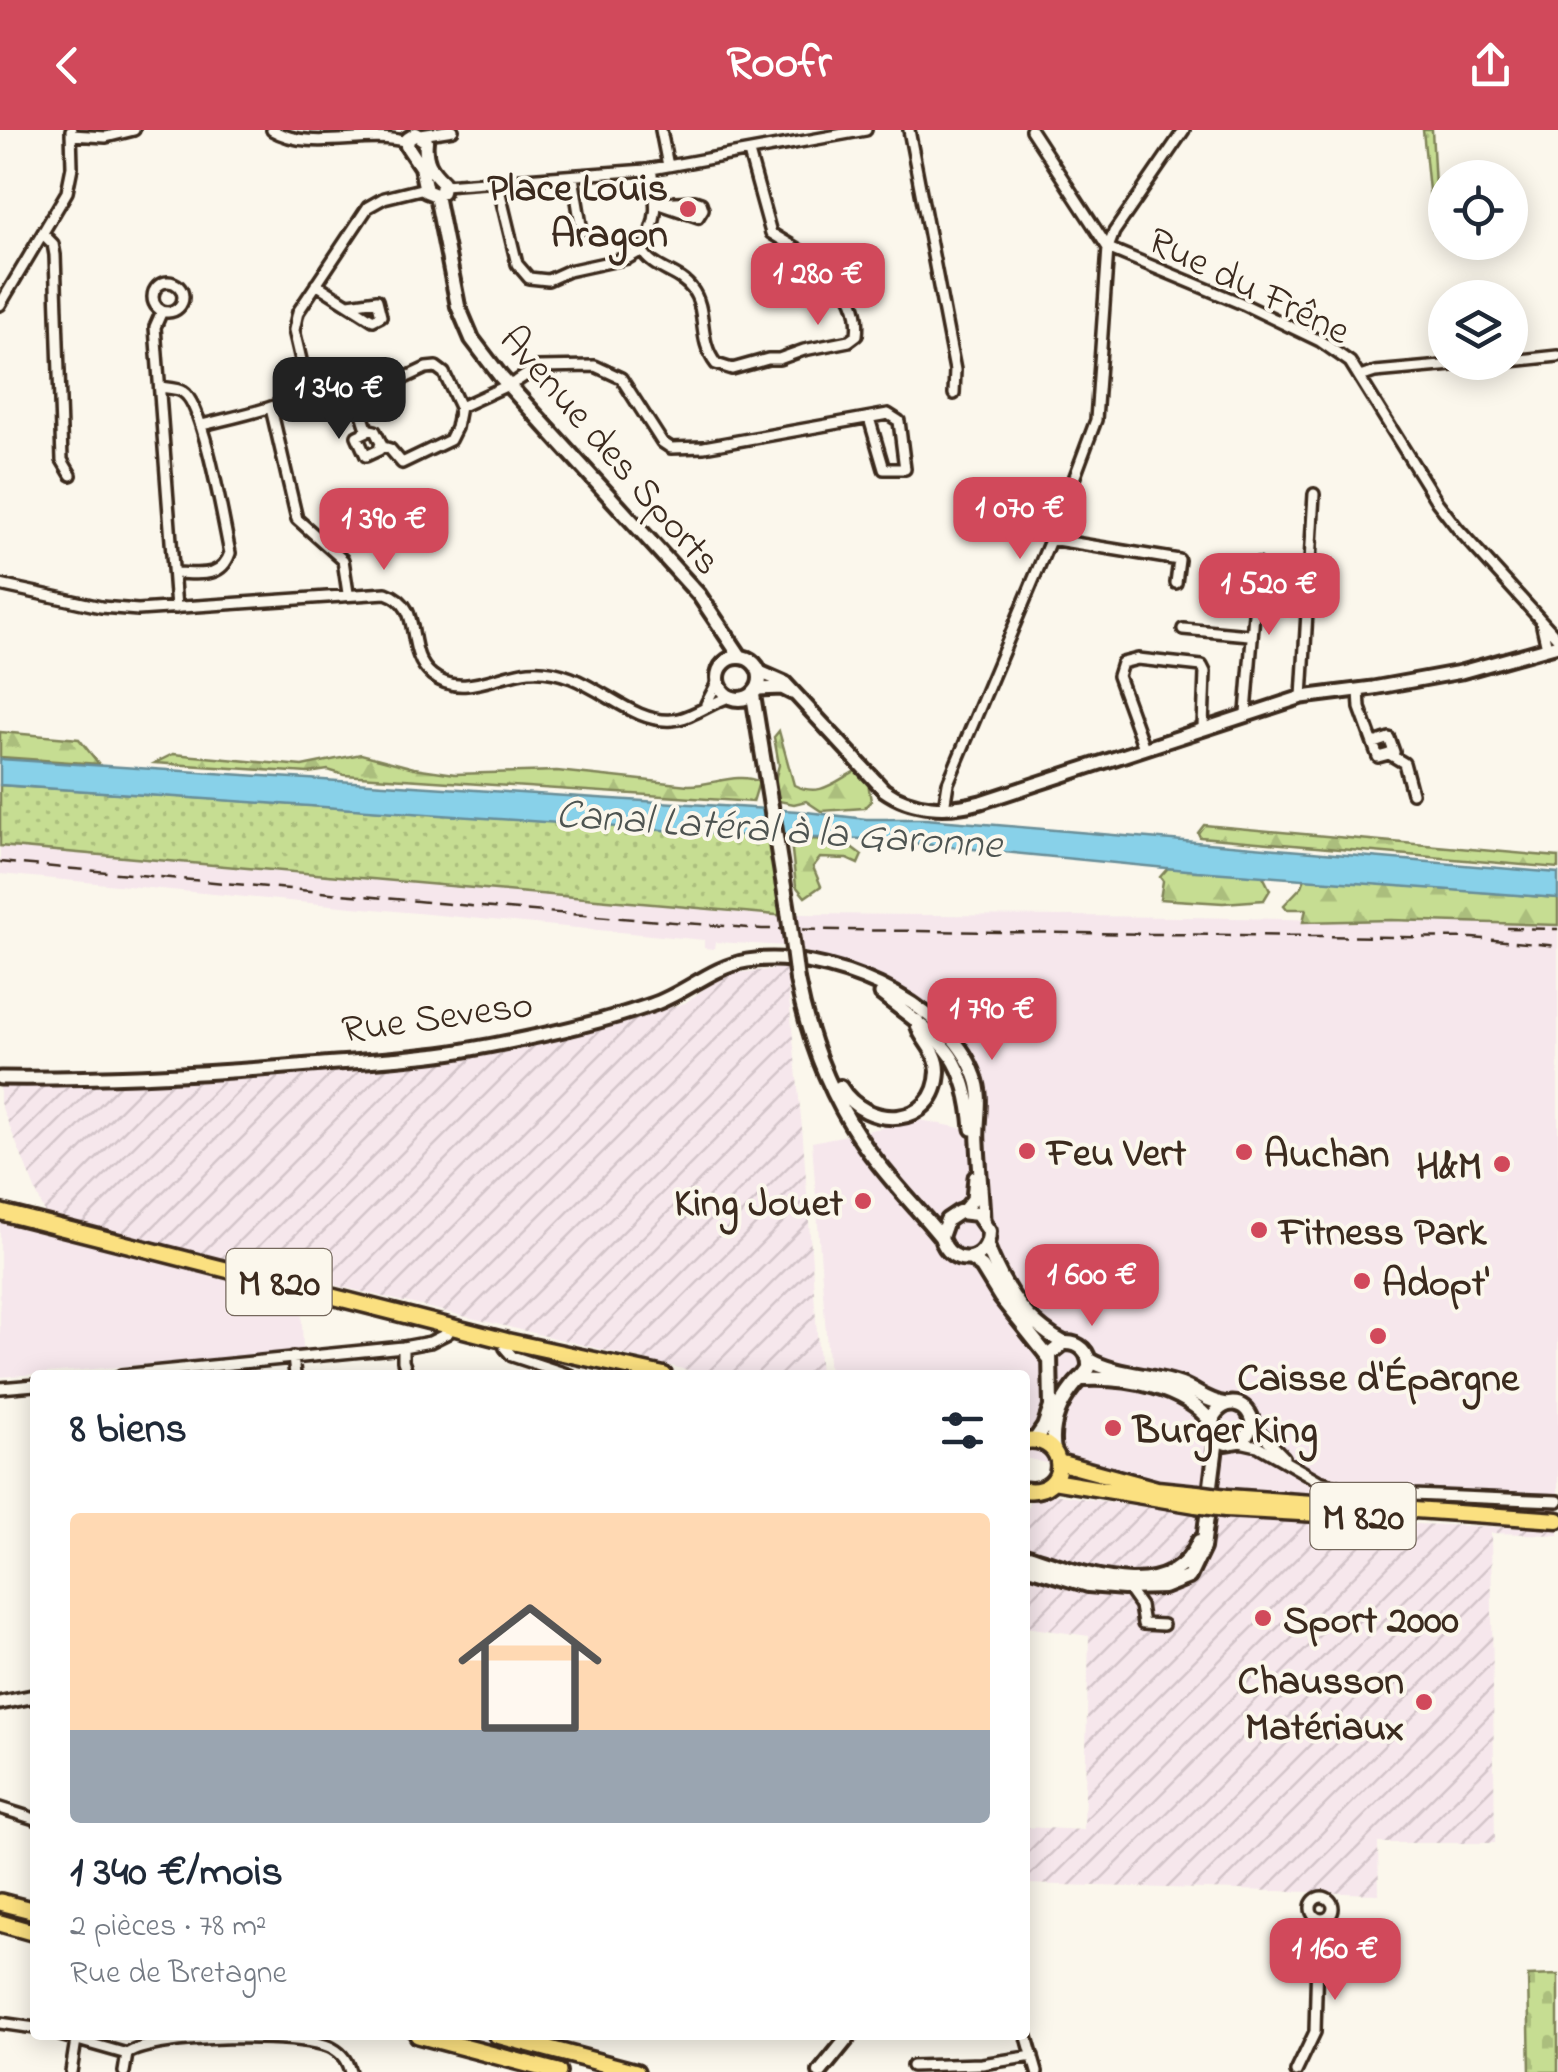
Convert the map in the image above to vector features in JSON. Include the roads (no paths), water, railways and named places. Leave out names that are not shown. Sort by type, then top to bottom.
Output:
[{"type":"highway","points":[[0,1902],[30,1911]]},
{"type":"highway","points":[[0,1923],[30,1931]]},
{"type":"highway","points":[[437,2040],[558,2072]]},
{"type":"highway","points":[[516,2040],[636,2072]]},
{"type":"main road","name":"Avenue des Sports","points":[[418,141],[433,185],[458,306],[472,338],[509,385],[699,595],[740,656]]},
{"type":"main road","name":"Avenue des Sports","points":[[719,627],[724,662]]},
{"type":"main road","points":[[756,722],[718,682],[724,662],[740,656],[752,661],[760,672],[756,722],[771,792],[797,980],[812,1040],[844,1110],[883,1169],[941,1237],[950,1254],[971,1259],[982,1268],[1000,1298],[1049,1358],[1052,1376],[1048,1419],[1030,1440],[1046,1443],[1056,1457]]},
{"type":"main road","points":[[734,698],[756,692]]},
{"type":"main road","points":[[812,1040],[855,1106],[872,1116],[905,1116],[926,1101],[936,1079],[936,1056],[917,1028],[917,1020]]},
{"type":"main road","points":[[844,1110],[927,1208],[935,1214],[983,1219],[989,1231],[987,1246],[1011,1296],[1064,1344],[1082,1348],[1089,1360],[1115,1370],[1178,1384],[1213,1402],[1243,1405],[1252,1416],[1248,1437],[1237,1443],[1214,1469]]},
{"type":"main road","name":"M 820","points":[[0,1212],[450,1326],[507,1346],[641,1370]]},
{"type":"main road","points":[[941,1237],[942,1228],[957,1214]]},
{"type":"main road","points":[[971,1259],[987,1246]]},
{"type":"main road","points":[[1049,1358],[1056,1347],[1064,1344]]},
{"type":"main road","name":"M 820","points":[[557,1352],[616,1370]]},
{"type":"main road","points":[[1030,1493],[1053,1481],[1053,1425],[1089,1360]]},
{"type":"main road","points":[[1052,1376],[1062,1383],[1079,1381],[1174,1392],[1191,1401],[1222,1441],[1237,1443]]},
{"type":"main road","points":[[1030,1567],[1088,1584],[1128,1588],[1154,1588],[1189,1577],[1204,1548],[1214,1469],[1214,1413],[1225,1404]]},
{"type":"main road","name":"M 820","points":[[1056,1457],[1138,1485],[1196,1499]]},
{"type":"main road","name":"M 820","points":[[1053,1481],[1226,1503],[1558,1520]]},
{"type":"main road","points":[[1030,1557],[1092,1576],[1157,1578],[1180,1568],[1189,1559],[1206,1525]]},
{"type":"main road","points":[[820,2072],[846,2040]]},
{"type":"street","points":[[0,306],[67,192],[72,168],[71,132],[106,137],[134,130]]},
{"type":"street","points":[[272,130],[289,137],[387,137],[418,141],[448,131]]},
{"type":"street","points":[[661,130],[668,166]]},
{"type":"street","points":[[308,390],[293,321],[373,202],[433,185],[651,169],[866,130]]},
{"type":"street","points":[[909,130],[955,370],[954,394]]},
{"type":"street","points":[[1030,130],[1108,248]]},
{"type":"street","points":[[944,808],[948,784],[1096,420],[1108,248],[1114,232],[1184,130]]},
{"type":"street","points":[[642,250],[647,260],[693,289],[699,302],[704,341],[716,364],[732,369],[768,358],[778,360],[804,350],[849,342],[857,335],[852,299],[842,280],[771,234],[749,154]]},
{"type":"street","points":[[497,181],[517,264],[528,278],[548,280],[568,271],[628,258],[642,250],[651,233],[657,203],[651,169]]},
{"type":"street","points":[[572,176],[582,232]]},
{"type":"street","points":[[44,235],[55,255],[62,460],[70,475]]},
{"type":"street","name":"Rue du Frêne","points":[[1108,248],[1243,304],[1340,353],[1360,377],[1437,502],[1540,618],[1554,645]]},
{"type":"street","points":[[316,284],[349,304]]},
{"type":"street","points":[[162,311],[155,327],[176,608]]},
{"type":"street","points":[[1528,358],[1558,356]]},
{"type":"street","points":[[460,407],[538,367],[596,366],[621,378],[662,442],[670,448],[704,447],[888,414],[899,421],[905,469],[884,469],[869,418]]},
{"type":"street","points":[[358,400],[426,368],[436,367],[444,373],[460,407],[450,440],[402,463],[380,446],[375,431],[357,436],[366,456],[380,446]]},
{"type":"street","points":[[1360,377],[1428,367]]},
{"type":"street","points":[[202,425],[270,408],[308,390],[344,382],[358,400],[368,431]]},
{"type":"street","points":[[160,387],[183,391],[193,402],[202,425],[230,553],[227,562],[214,573],[174,573]]},
{"type":"street","points":[[270,408],[297,519],[343,560],[348,593]]},
{"type":"street","points":[[1302,697],[1314,494]]},
{"type":"street","points":[[1050,539],[1179,560],[1176,583]]},
{"type":"street","points":[[1246,713],[1258,564]]},
{"type":"street","points":[[0,585],[112,609],[386,593],[408,608],[418,657],[433,676],[447,682],[464,686],[530,671],[558,672],[584,681],[642,714],[665,720],[678,720],[706,704],[734,698]]},
{"type":"street","points":[[1183,629],[1250,635]]},
{"type":"street","points":[[760,672],[785,683],[884,790],[899,801],[944,808],[981,802],[1302,697],[1461,672],[1554,645]]},
{"type":"street","points":[[1144,748],[1118,676],[1122,663],[1138,659],[1202,666],[1203,727]]},
{"type":"street","points":[[706,704],[718,682]]},
{"type":"street","points":[[756,692],[782,688],[793,694]]},
{"type":"street","points":[[1359,690],[1360,708],[1378,757],[1394,752],[1390,738],[1374,743]]},
{"type":"street","points":[[1389,754],[1404,762],[1412,792]]},
{"type":"street","name":"Rue Seveso","points":[[0,1078],[207,1072],[442,1054],[527,1038],[652,1005],[718,970],[748,961],[820,964],[904,999],[955,1042],[975,1075],[980,1099],[977,1132],[983,1219]]},
{"type":"street","name":"Rue Seveso","points":[[866,981],[917,1020],[953,1057],[968,1093],[975,1188],[973,1199],[957,1214]]},
{"type":"street","points":[[418,1344],[429,1321]]},
{"type":"street","points":[[164,1370],[418,1344],[445,1336],[450,1326]]},
{"type":"street","points":[[403,1346],[406,1370]]},
{"type":"street","points":[[507,1346],[559,1370]]},
{"type":"street","points":[[293,1358],[294,1370]]},
{"type":"street","points":[[240,1361],[241,1370]]},
{"type":"street","points":[[0,1388],[30,1385]]},
{"type":"street","points":[[1253,1425],[1302,1472]]},
{"type":"street","points":[[1237,1443],[1258,1446],[1302,1472],[1347,1489],[1412,1496],[1558,1501]]},
{"type":"street","points":[[1128,1588],[1143,1618]]},
{"type":"street","points":[[1154,1588],[1144,1603],[1143,1624],[1162,1625]]},
{"type":"street","points":[[0,1702],[30,1697]]},
{"type":"street","points":[[0,1808],[30,1817]]},
{"type":"street","points":[[1296,2072],[1315,2032],[1318,1919]]},
{"type":"street","points":[[0,2024],[30,2027]]},
{"type":"street","points":[[71,2072],[76,2040],[127,2054],[150,2044],[226,2040]]},
{"type":"street","points":[[295,2040],[336,2050],[350,2072]]},
{"type":"street","points":[[1028,2040],[1037,2072]]},
{"type":"street","points":[[124,2072],[127,2054]]},
{"type":"street","points":[[912,2066],[982,2064],[1033,2056]]},
{"type":"water","name":"Canal Latéral à la Garonne","points":[[0,759],[798,811],[866,819],[926,819],[1558,873],[1558,898],[1197,871],[871,839],[763,837],[0,785]]},
{"type":"railway","points":[[0,862],[762,929],[1472,938],[1558,946]]},
{"type":"railway","points":[[1507,928],[1558,929]]},
{"type":"place","name":"Place Louis Aragon","points":[[688,209]]},
{"type":"place","name":"Feu Vert","points":[[1027,1151]]},
{"type":"place","name":"Auchan","points":[[1244,1152]]},
{"type":"place","name":"H&M","points":[[1502,1164]]},
{"type":"place","name":"King Jouet","points":[[863,1201]]},
{"type":"place","name":"Fitness Park","points":[[1259,1230]]},
{"type":"place","name":"Adopt'","points":[[1362,1281]]},
{"type":"place","name":"Caisse d'Épargne","points":[[1378,1336]]},
{"type":"place","name":"Burger King","points":[[1113,1428]]},
{"type":"place","name":"Sport 2000","points":[[1263,1618]]},
{"type":"place","name":"Chausson Matériaux","points":[[1424,1702]]}]
